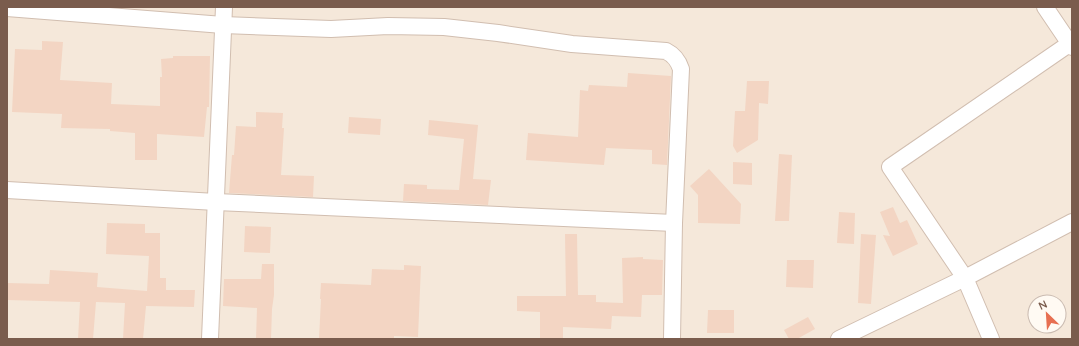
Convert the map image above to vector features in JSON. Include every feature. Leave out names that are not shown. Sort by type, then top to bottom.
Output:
[{"type":"street","points":[[210,339],[224,7]]},
{"type":"street","points":[[991,339],[965,278],[890,167],[1071,44],[1045,7]]},
{"type":"street","points":[[7,8],[223,25],[331,29],[388,26],[444,27],[572,44],[666,51],[672,54],[679,61],[681,69],[674,223],[672,339]]},
{"type":"street","points":[[7,190],[216,202],[674,223]]},
{"type":"street","points":[[839,339],[965,278],[1072,222]]},
{"type":"shaded area","points":[[7,7],[1072,7],[1072,339],[7,339]]},
{"type":"building","points":[[42,41],[63,42],[60,80],[112,83],[111,104],[160,106],[160,77],[162,77],[161,59],[173,58],[173,56],[210,56],[209,107],[207,107],[204,137],[157,134],[157,160],[135,160],[135,133],[110,131],[110,129],[61,128],[62,114],[12,112],[15,49],[42,50]]},
{"type":"building","points":[[628,73],[671,76],[667,165],[652,164],[652,150],[606,148],[604,165],[526,160],[528,133],[578,137],[580,90],[588,91],[589,85],[627,87]]},
{"type":"building","points":[[747,81],[769,81],[768,104],[759,103],[758,140],[737,153],[733,146],[735,111],[745,111]]},
{"type":"building","points":[[256,112],[283,113],[282,128],[284,128],[281,175],[314,176],[313,197],[229,193],[236,126],[256,127]]},
{"type":"building","points":[[349,117],[381,119],[380,135],[348,133]]},
{"type":"building","points":[[429,120],[478,125],[473,179],[491,180],[488,205],[403,201],[404,184],[427,185],[427,189],[459,190],[464,139],[428,135]]},
{"type":"building","points":[[779,154],[792,155],[789,221],[775,221]]},
{"type":"building","points":[[733,162],[752,163],[752,185],[733,184]]},
{"type":"building","points":[[709,169],[741,204],[740,224],[698,223],[698,195],[690,186]]},
{"type":"building","points":[[893,207],[900,223],[907,220],[918,244],[893,256],[883,235],[890,236],[880,212]]},
{"type":"building","points":[[839,212],[855,213],[854,244],[837,243]]},
{"type":"building","points":[[107,223],[145,224],[145,233],[160,233],[160,278],[166,278],[166,290],[195,290],[194,307],[146,306],[143,339],[123,339],[125,303],[96,302],[93,339],[78,339],[80,302],[7,300],[7,283],[49,284],[50,270],[98,273],[97,287],[147,291],[149,256],[106,254]]},
{"type":"building","points":[[245,226],[271,227],[270,253],[244,252]]},
{"type":"building","points":[[565,234],[577,234],[578,295],[596,295],[596,302],[623,303],[622,258],[643,257],[643,259],[663,260],[662,295],[642,295],[641,317],[612,316],[611,329],[563,327],[563,339],[540,339],[540,312],[517,311],[517,296],[566,296]]},
{"type":"building","points":[[861,234],[876,235],[871,304],[858,303]]},
{"type":"building","points":[[787,260],[814,260],[813,288],[786,287]]},
{"type":"building","points":[[262,264],[274,264],[274,295],[271,339],[256,339],[257,308],[223,306],[224,279],[261,279]]},
{"type":"building","points":[[404,265],[421,266],[418,337],[394,336],[394,339],[319,339],[321,283],[371,285],[372,269],[404,270]]},
{"type":"building","points":[[708,310],[734,310],[734,333],[707,333]]},
{"type":"building","points":[[808,317],[815,329],[797,339],[789,339],[784,330]]}]
